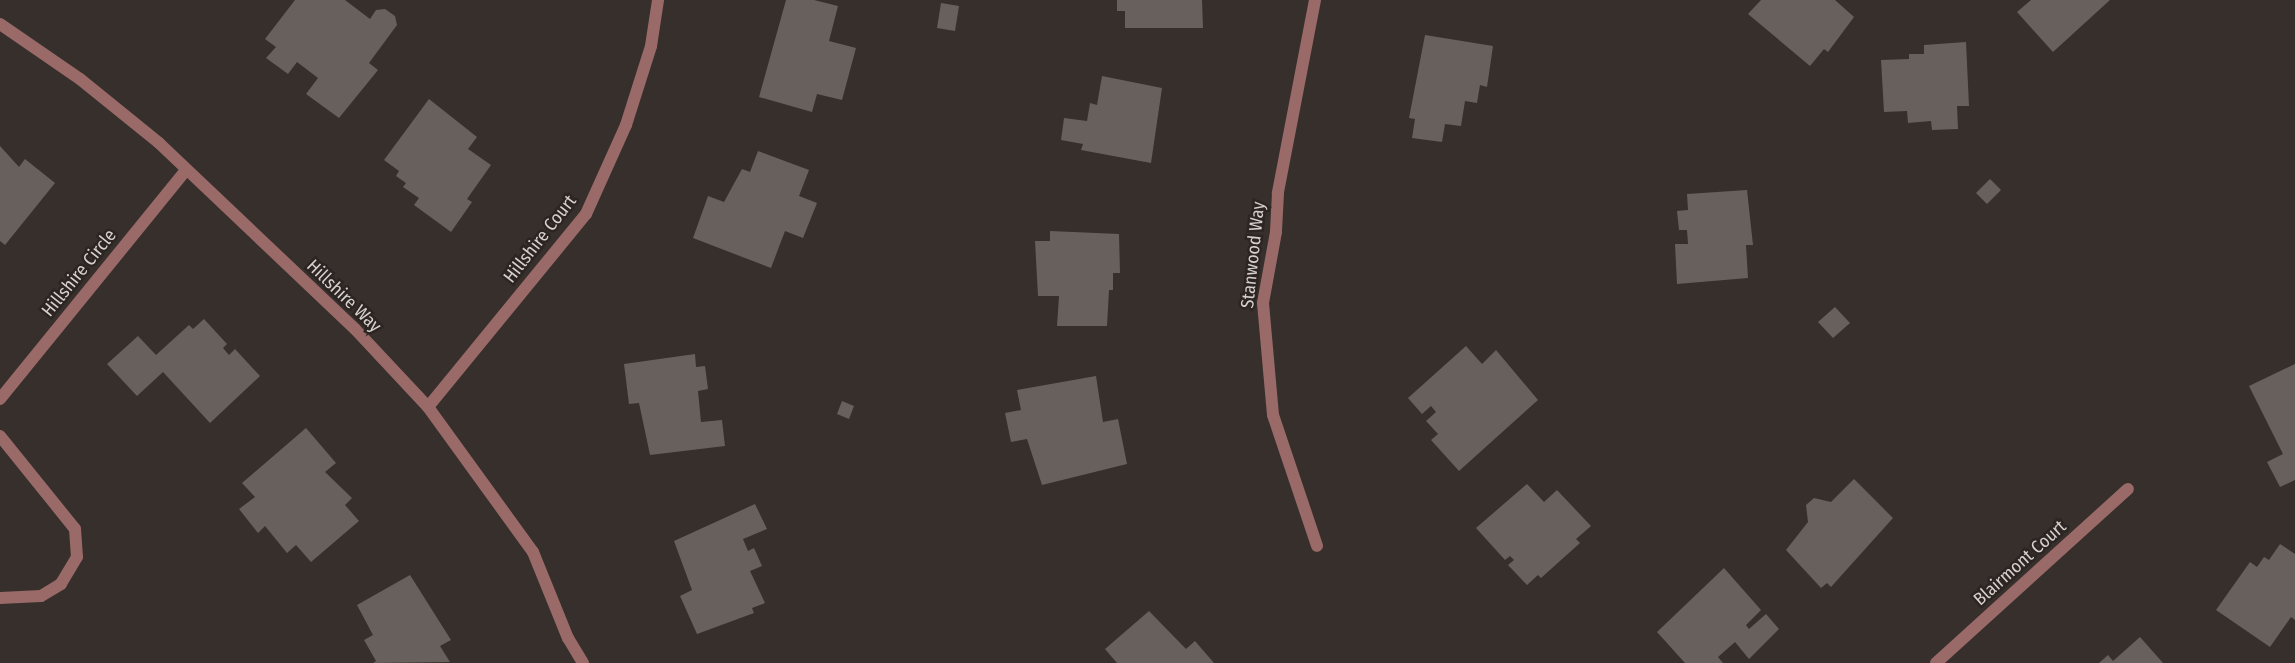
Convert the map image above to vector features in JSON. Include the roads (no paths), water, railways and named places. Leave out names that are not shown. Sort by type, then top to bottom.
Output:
[{"type":"street","name":"Hillshire Court","points":[[428,407],[586,214],[626,125],[651,46],[658,0]]},
{"type":"street","name":"Stanwood Way","points":[[1315,0],[1278,193],[1276,232],[1263,303],[1273,415],[1317,546]]},
{"type":"street","name":"Hillshire Way","points":[[0,24],[80,79],[186,170],[355,329],[428,407],[533,552],[568,638],[583,663]]},
{"type":"street","name":"Hillshire Circle","points":[[0,399],[186,170]]},
{"type":"street","points":[[0,436],[75,529],[77,557],[62,584],[40,596],[0,598]]},
{"type":"street","name":"Blairmont Court","points":[[1936,663],[2128,489]]}]
